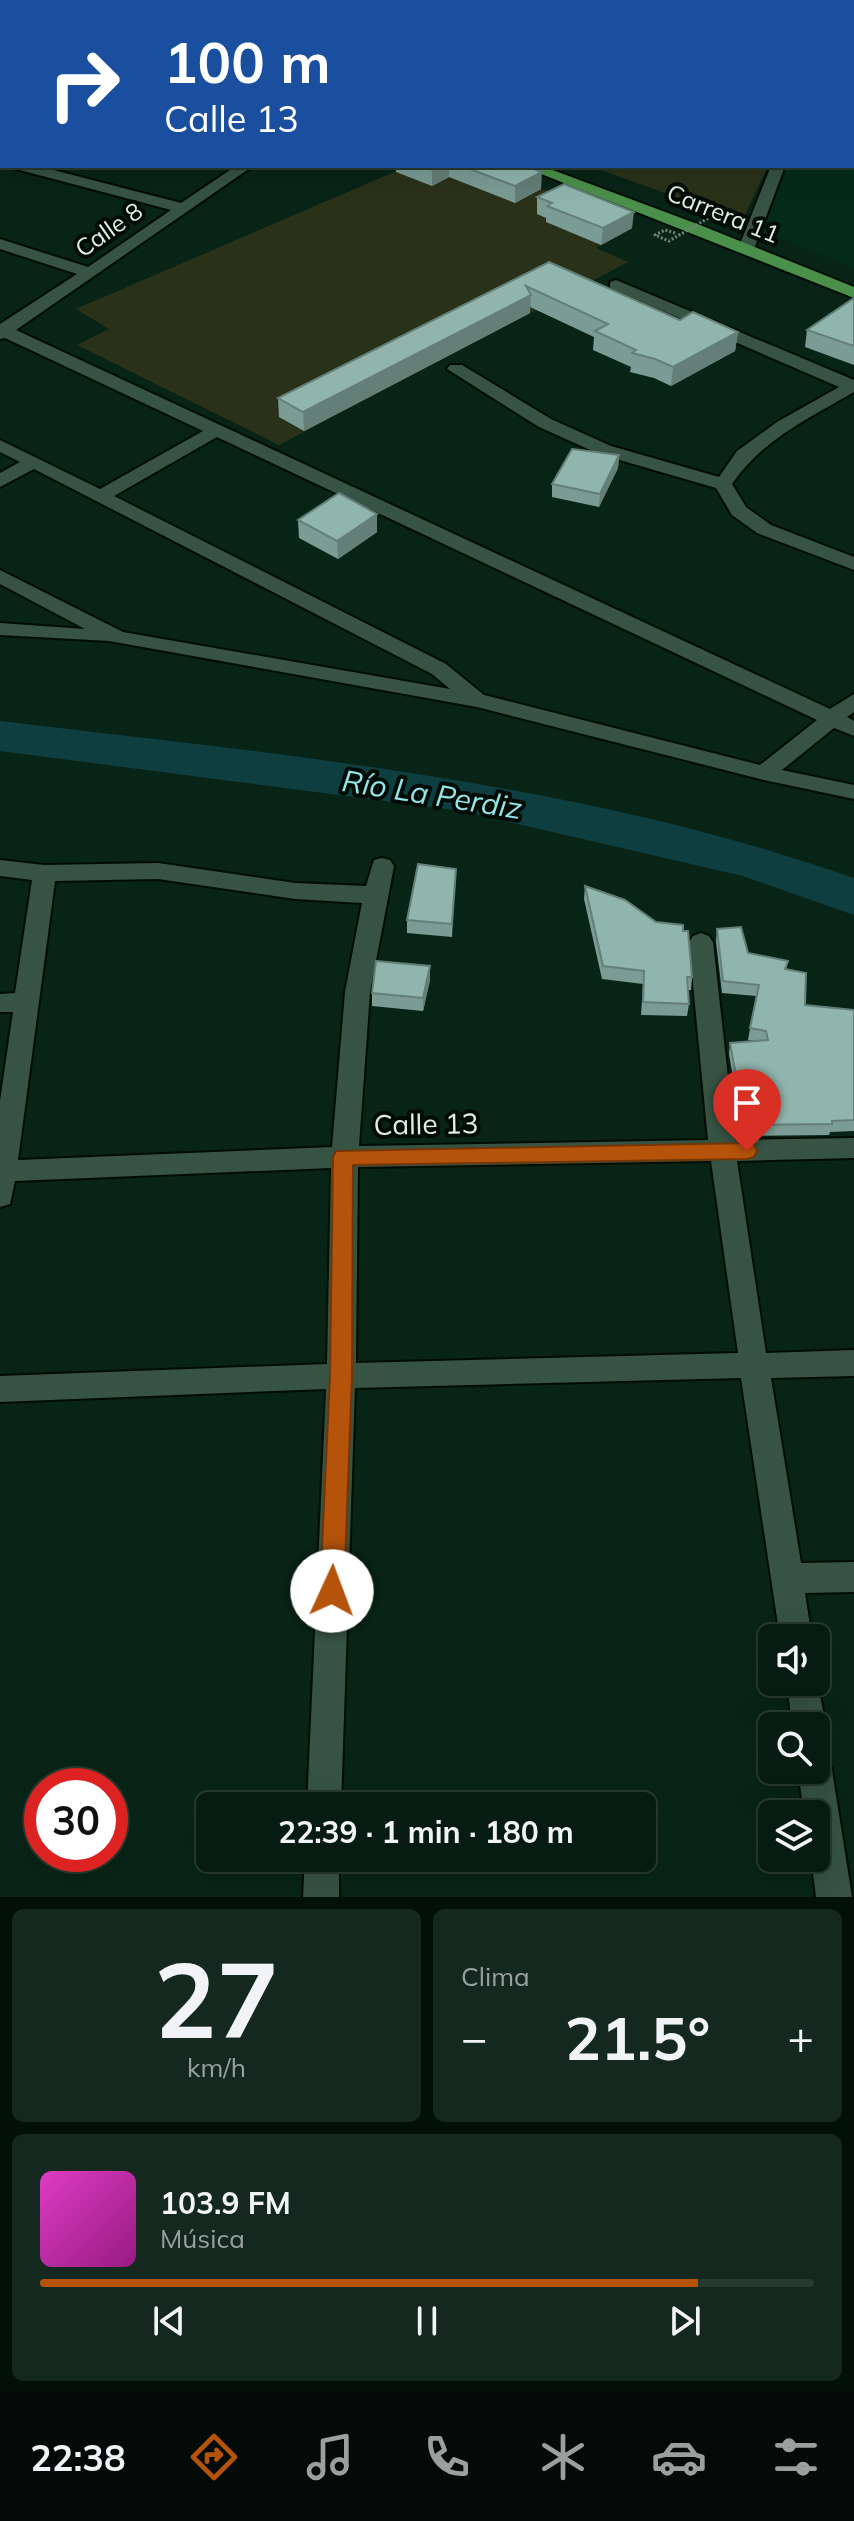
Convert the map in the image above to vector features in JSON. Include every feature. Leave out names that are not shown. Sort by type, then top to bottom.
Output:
[{"type":"main road","name":"Carrera 11","points":[[533,168],[854,293]]},
{"type":"main road","name":"Carrera 11","points":[[576,168],[759,236]]},
{"type":"street","points":[[29,168],[181,208]]},
{"type":"street","name":"Calle 8","points":[[2,331],[243,168]]},
{"type":"street","points":[[746,249],[759,236],[777,168]]},
{"type":"street","points":[[0,244],[90,273]]},
{"type":"street","points":[[616,285],[854,386]]},
{"type":"street","points":[[2,331],[219,429],[854,729]]},
{"type":"street","points":[[456,369],[545,423],[605,450],[723,484],[739,511],[764,529],[854,564]]},
{"type":"street","points":[[723,484],[743,455],[783,426],[854,386]]},
{"type":"street","points":[[102,495],[219,429]]},
{"type":"street","points":[[0,445],[439,669],[477,700]]},
{"type":"street","points":[[0,481],[34,462]]},
{"type":"street","points":[[0,576],[117,637]]},
{"type":"street","points":[[0,629],[117,637],[477,700],[764,773],[854,792]]},
{"type":"street","points":[[764,773],[854,701]]},
{"type":"street","points":[[325,1792],[341,1376],[343,1157],[354,1003],[382,866]]},
{"type":"street","points":[[0,868],[44,873],[158,871],[295,891],[374,895]]},
{"type":"street","points":[[2,1179],[44,873]]},
{"type":"street","points":[[701,942],[709,1059],[721,1152],[794,1624]]},
{"type":"street","points":[[0,1003],[27,1002]]},
{"type":"street","name":"Calle 13","points":[[2,1179],[343,1157],[854,1148]]},
{"type":"street","points":[[0,1389],[341,1376],[854,1363]]},
{"type":"street","points":[[788,1578],[854,1577]]},
{"type":"street","points":[[817,1784],[834,1897]]},
{"type":"street","points":[[321,1897],[322,1872]]},
{"type":"path","points":[[675,233],[665,230],[655,235],[669,241],[724,209]]},
{"type":"shaded area","points":[[403,168],[486,168],[563,197],[560,199],[632,229],[596,248],[628,262],[279,445],[77,345],[109,329],[76,309]]},
{"type":"shaded area","points":[[596,168],[767,168],[742,221]]},
{"type":"shaded area","points":[[788,168],[854,168],[854,268],[761,230]]},
{"type":"building","points":[[467,168],[531,168],[542,172],[515,186]]},
{"type":"building","points":[[564,184],[634,212],[603,228],[547,206],[552,203],[537,197]]},
{"type":"building","points":[[549,262],[680,320],[693,312],[738,332],[673,367],[632,353],[636,350],[595,331],[608,324],[526,286],[531,295],[303,412],[278,398]]},
{"type":"building","points":[[854,298],[854,346],[807,330]]},
{"type":"building","points":[[572,449],[619,455],[600,494],[552,484]]},
{"type":"building","points":[[339,493],[377,514],[337,541],[298,520]]},
{"type":"building","points":[[418,864],[456,869],[452,924],[407,920]]},
{"type":"building","points":[[585,886],[625,900],[656,922],[683,925],[683,931],[688,931],[692,977],[687,977],[689,1004],[643,1002],[644,971],[603,966]]},
{"type":"building","points":[[741,927],[748,953],[788,961],[785,969],[806,973],[805,1005],[854,1010],[854,1120],[832,1121],[832,1124],[745,1125],[730,1043],[768,1040],[766,1031],[750,1028],[759,985],[723,981],[717,929]]},
{"type":"building","points":[[376,961],[430,966],[423,998],[372,993]]},
{"type":"waterway","name":"Río La Perdiz","points":[[0,736],[462,795],[753,861],[854,897]]},
{"type":"route","points":[[332,1591],[341,1376],[343,1157],[747,1151]]}]
